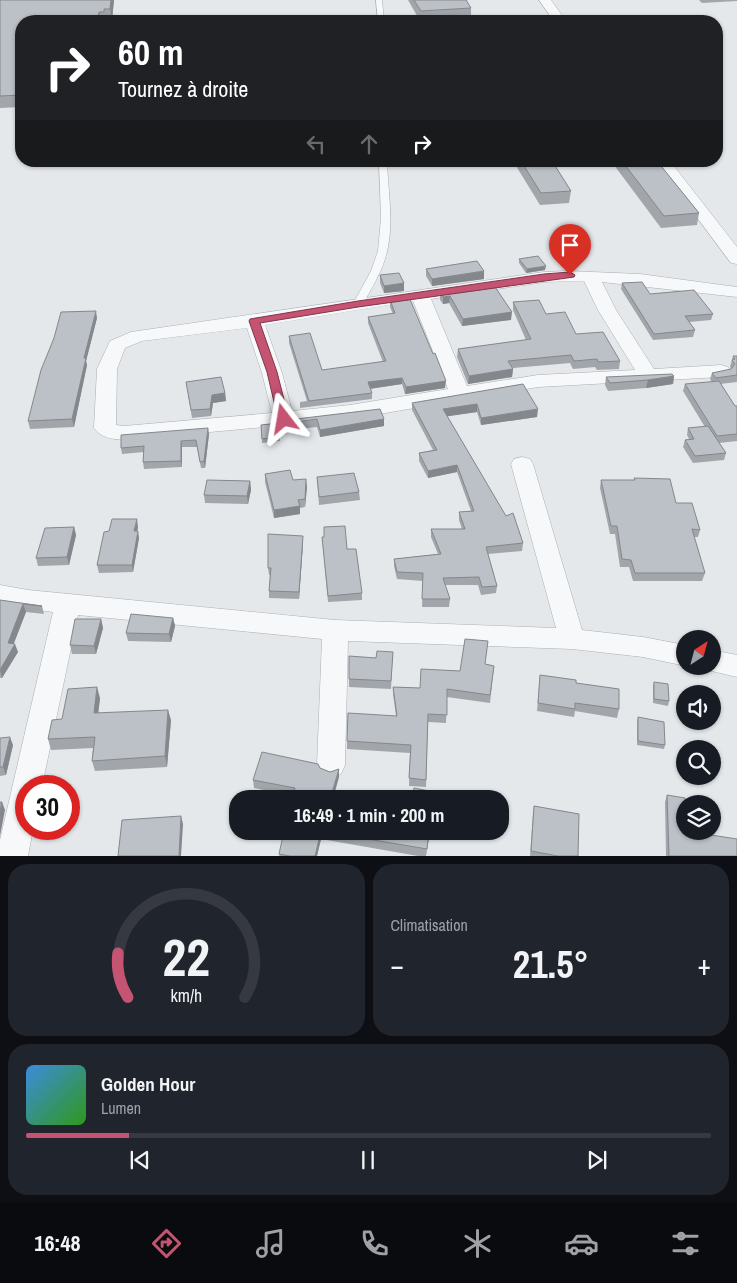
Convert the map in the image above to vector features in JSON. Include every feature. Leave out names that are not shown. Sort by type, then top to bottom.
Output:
[{"type":"street","points":[[545,0],[556,15]]},
{"type":"street","points":[[667,167],[721,236],[737,260]]},
{"type":"street","points":[[721,371],[538,381],[350,412],[284,419],[124,433],[113,432],[105,428],[107,369],[117,345],[138,336],[254,321],[544,277],[570,275],[658,282],[737,292]]},
{"type":"street","points":[[592,277],[607,310],[648,374]]},
{"type":"street","points":[[420,295],[460,394]]},
{"type":"street","points":[[254,321],[272,372],[284,419]]},
{"type":"street","points":[[522,464],[572,639]]},
{"type":"street","points":[[0,595],[68,604],[335,630],[572,639],[643,647],[676,654]]},
{"type":"street","points":[[30,775],[68,604]]},
{"type":"street","points":[[331,766],[335,630]]},
{"type":"street","points":[[721,663],[737,666]]},
{"type":"street","points":[[12,856],[16,840]]},
{"type":"lane","points":[[379,0],[381,15]]},
{"type":"lane","points":[[358,304],[382,252],[385,221],[383,167]]},
{"type":"building","points":[[0,0],[111,0],[110,9],[104,9],[104,12],[99,12],[99,15],[15,15],[15,95],[0,96]]},
{"type":"building","points":[[414,0],[466,0],[471,8],[421,11]]},
{"type":"building","points":[[525,167],[556,167],[571,191],[541,193]]},
{"type":"building","points":[[627,167],[662,167],[699,213],[664,216]]},
{"type":"building","points":[[538,256],[546,266],[527,269],[519,259]]},
{"type":"building","points":[[477,261],[484,271],[432,279],[426,269]]},
{"type":"building","points":[[399,273],[404,283],[384,286],[380,275]]},
{"type":"building","points":[[642,282],[650,294],[694,290],[713,314],[685,316],[695,330],[654,334],[622,283]]},
{"type":"building","points":[[493,284],[512,312],[463,319],[450,296],[443,297],[440,292]]},
{"type":"building","points":[[409,297],[446,381],[406,387],[402,378],[368,382],[372,393],[309,401],[289,336],[310,333],[322,370],[386,361],[368,317],[395,313],[390,300]]},
{"type":"building","points":[[539,300],[546,314],[565,312],[576,334],[603,332],[620,361],[598,362],[597,359],[574,361],[571,355],[508,361],[513,369],[469,376],[458,349],[531,339],[513,302]]},
{"type":"building","points":[[96,311],[84,358],[86,358],[72,419],[28,421],[41,370],[54,338],[61,312]]},
{"type":"building","points":[[733,356],[737,356],[737,375],[716,378],[712,373],[731,369],[735,364],[732,360],[735,359]]},
{"type":"building","points":[[672,374],[674,376],[610,383],[606,377]]},
{"type":"building","points":[[221,377],[225,393],[212,395],[210,409],[191,410],[186,382]]},
{"type":"building","points":[[719,381],[735,406],[737,406],[737,434],[717,436],[685,384]]},
{"type":"building","points":[[523,384],[538,409],[481,418],[477,404],[443,409],[506,516],[513,513],[523,543],[486,547],[497,586],[482,587],[479,577],[443,578],[450,599],[422,599],[423,573],[397,572],[394,559],[441,554],[431,529],[465,529],[459,512],[474,511],[457,465],[428,471],[419,453],[437,450],[412,403]]},
{"type":"building","points":[[380,409],[384,419],[320,430],[317,419],[297,422],[296,419]]},
{"type":"building","points":[[279,423],[280,437],[262,439],[261,425]]},
{"type":"building","points":[[708,426],[726,453],[695,456],[685,440],[694,439],[688,428]]},
{"type":"building","points":[[208,428],[204,461],[200,462],[196,440],[181,441],[181,461],[143,462],[144,446],[121,448],[121,435]]},
{"type":"building","points":[[290,470],[293,480],[306,479],[305,499],[298,500],[300,506],[274,510],[265,474]]},
{"type":"building","points":[[354,473],[359,492],[319,497],[317,477]]},
{"type":"building","points":[[634,478],[670,479],[676,503],[692,503],[700,530],[692,529],[705,573],[635,573],[631,560],[622,559],[617,526],[611,526],[601,480],[635,480]]},
{"type":"building","points":[[207,480],[250,481],[247,496],[204,495]]},
{"type":"building","points":[[112,519],[137,519],[134,531],[138,531],[132,565],[97,565],[104,532],[109,531]]},
{"type":"building","points":[[345,526],[347,549],[356,549],[362,593],[328,596],[322,537],[324,537],[324,527]]},
{"type":"building","points":[[74,527],[67,557],[36,558],[45,528]]},
{"type":"building","points":[[268,534],[303,536],[299,592],[269,591],[271,568],[268,568]]},
{"type":"building","points":[[0,600],[42,606],[23,604],[8,643],[15,644],[0,670]]},
{"type":"building","points":[[131,614],[173,618],[169,634],[126,633]]},
{"type":"building","points":[[75,619],[101,619],[94,646],[70,645]]},
{"type":"building","points":[[465,639],[488,641],[485,664],[494,666],[490,695],[447,689],[447,715],[428,714],[426,780],[409,778],[411,745],[347,741],[348,713],[397,716],[393,687],[420,688],[421,669],[460,671]]},
{"type":"building","points":[[377,651],[393,652],[391,681],[349,679],[349,656],[376,658]]},
{"type":"building","points":[[540,675],[576,680],[576,683],[619,689],[619,709],[575,703],[575,709],[538,703]]},
{"type":"building","points":[[654,682],[668,684],[669,701],[654,699]]},
{"type":"building","points":[[97,687],[94,713],[168,710],[165,756],[92,761],[95,737],[48,739],[52,720],[62,719],[68,689]]},
{"type":"building","points":[[638,717],[664,722],[665,745],[638,741]]},
{"type":"building","points":[[10,737],[3,767],[0,767],[0,738]]},
{"type":"building","points":[[262,752],[318,764],[320,768],[330,772],[339,769],[333,790],[294,790],[295,788],[253,780]]},
{"type":"building","points":[[667,795],[676,796],[676,840],[721,840],[721,837],[737,839],[737,856],[669,856]]},
{"type":"building","points":[[534,806],[579,814],[578,856],[558,856],[531,851]]},
{"type":"building","points":[[181,816],[179,856],[118,856],[122,820]]},
{"type":"building","points":[[282,840],[319,840],[315,856],[279,854]]},
{"type":"building","points":[[374,840],[428,840],[427,849]]},
{"type":"route","points":[[284,419],[272,372],[254,321],[358,304],[544,277],[570,275]]}]
